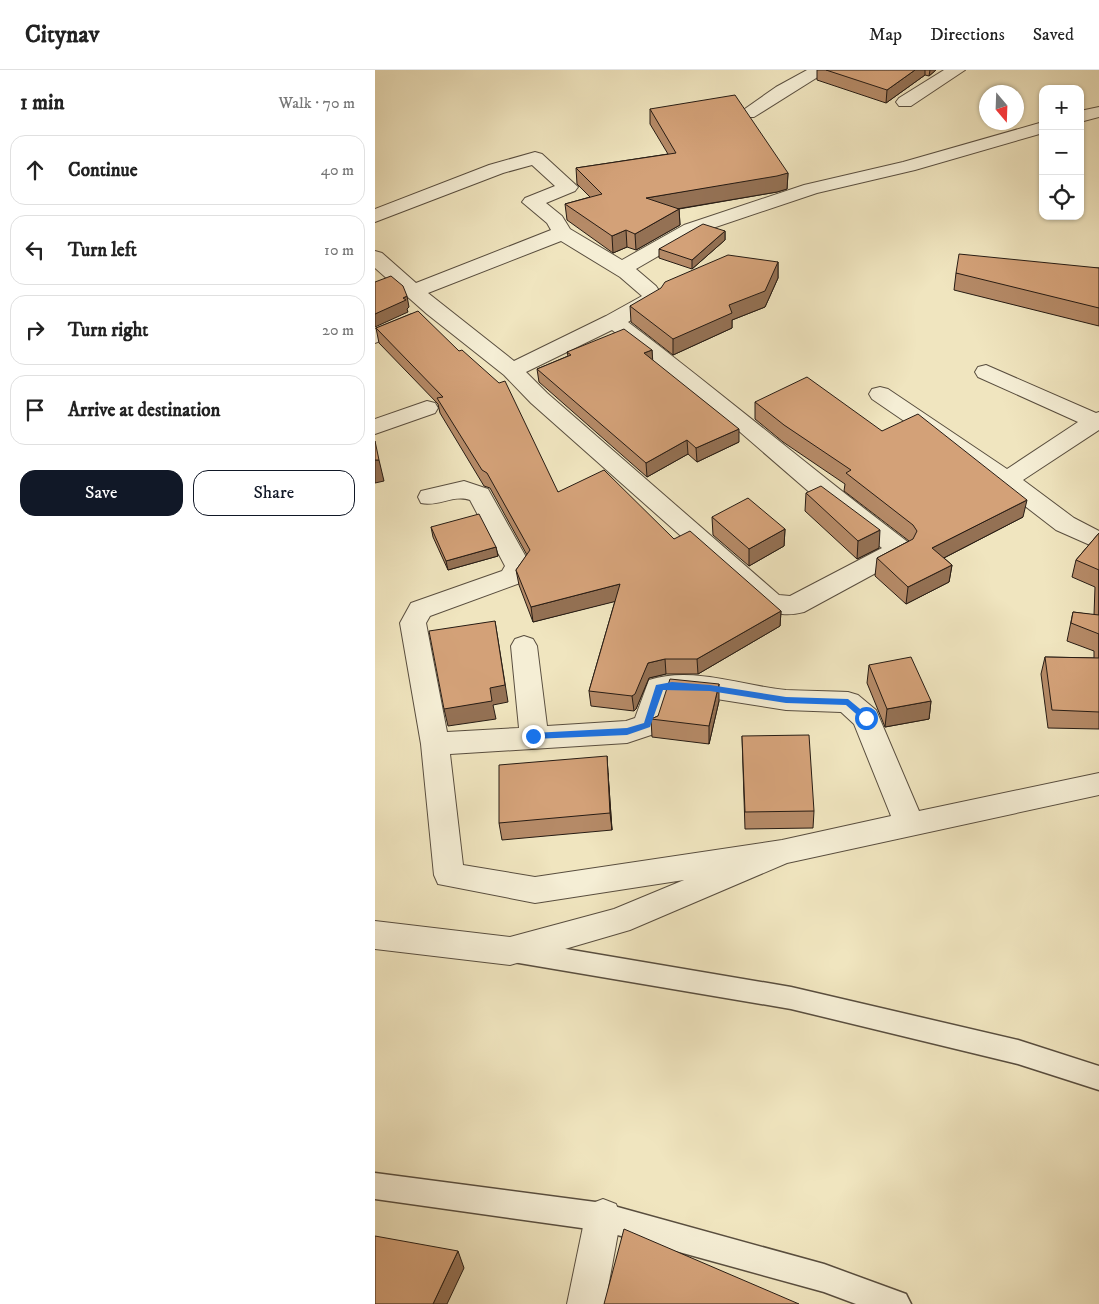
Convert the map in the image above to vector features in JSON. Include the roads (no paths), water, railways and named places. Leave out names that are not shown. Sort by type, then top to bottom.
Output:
[{"type":"street","points":[[747,114],[782,91],[821,70]]},
{"type":"street","points":[[905,102],[956,70]]},
{"type":"street","points":[[1084,116],[1099,112]]},
{"type":"street","points":[[621,269],[691,230],[718,220],[811,189],[908,166],[1039,128]]},
{"type":"street","points":[[375,216],[496,169],[535,158],[568,187],[532,202],[555,220],[562,234],[621,269],[652,291],[654,298],[614,321],[511,370]]},
{"type":"street","points":[[415,291],[562,234]]},
{"type":"street","points":[[375,257],[434,310],[511,370],[539,398],[770,601],[781,606],[795,605],[901,549],[824,492],[718,401],[614,321]]},
{"type":"street","points":[[375,337],[434,310]]},
{"type":"street","points":[[986,372],[1098,421]]},
{"type":"street","points":[[880,394],[1007,480],[1065,524],[1099,541]]},
{"type":"street","points":[[375,427],[427,408]]},
{"type":"street","points":[[1007,480],[1098,421]]},
{"type":"street","points":[[430,497],[464,488],[479,495],[518,566],[511,576],[420,610],[413,623],[435,744],[449,876],[535,890],[782,852],[1099,784]]},
{"type":"street","points":[[524,646],[533,736]]},
{"type":"street","points":[[435,744],[533,736],[627,732],[647,725],[659,687],[710,688],[786,700],[848,702],[866,718],[909,826]]},
{"type":"street","points":[[375,935],[510,951],[619,921],[782,852]]},
{"type":"street","points":[[586,1304],[603,1217]]},
{"type":"lane","points":[[510,951],[791,998],[1018,1052],[1099,1078]]},
{"type":"lane","points":[[375,1186],[603,1217],[824,1278],[896,1304]]}]
